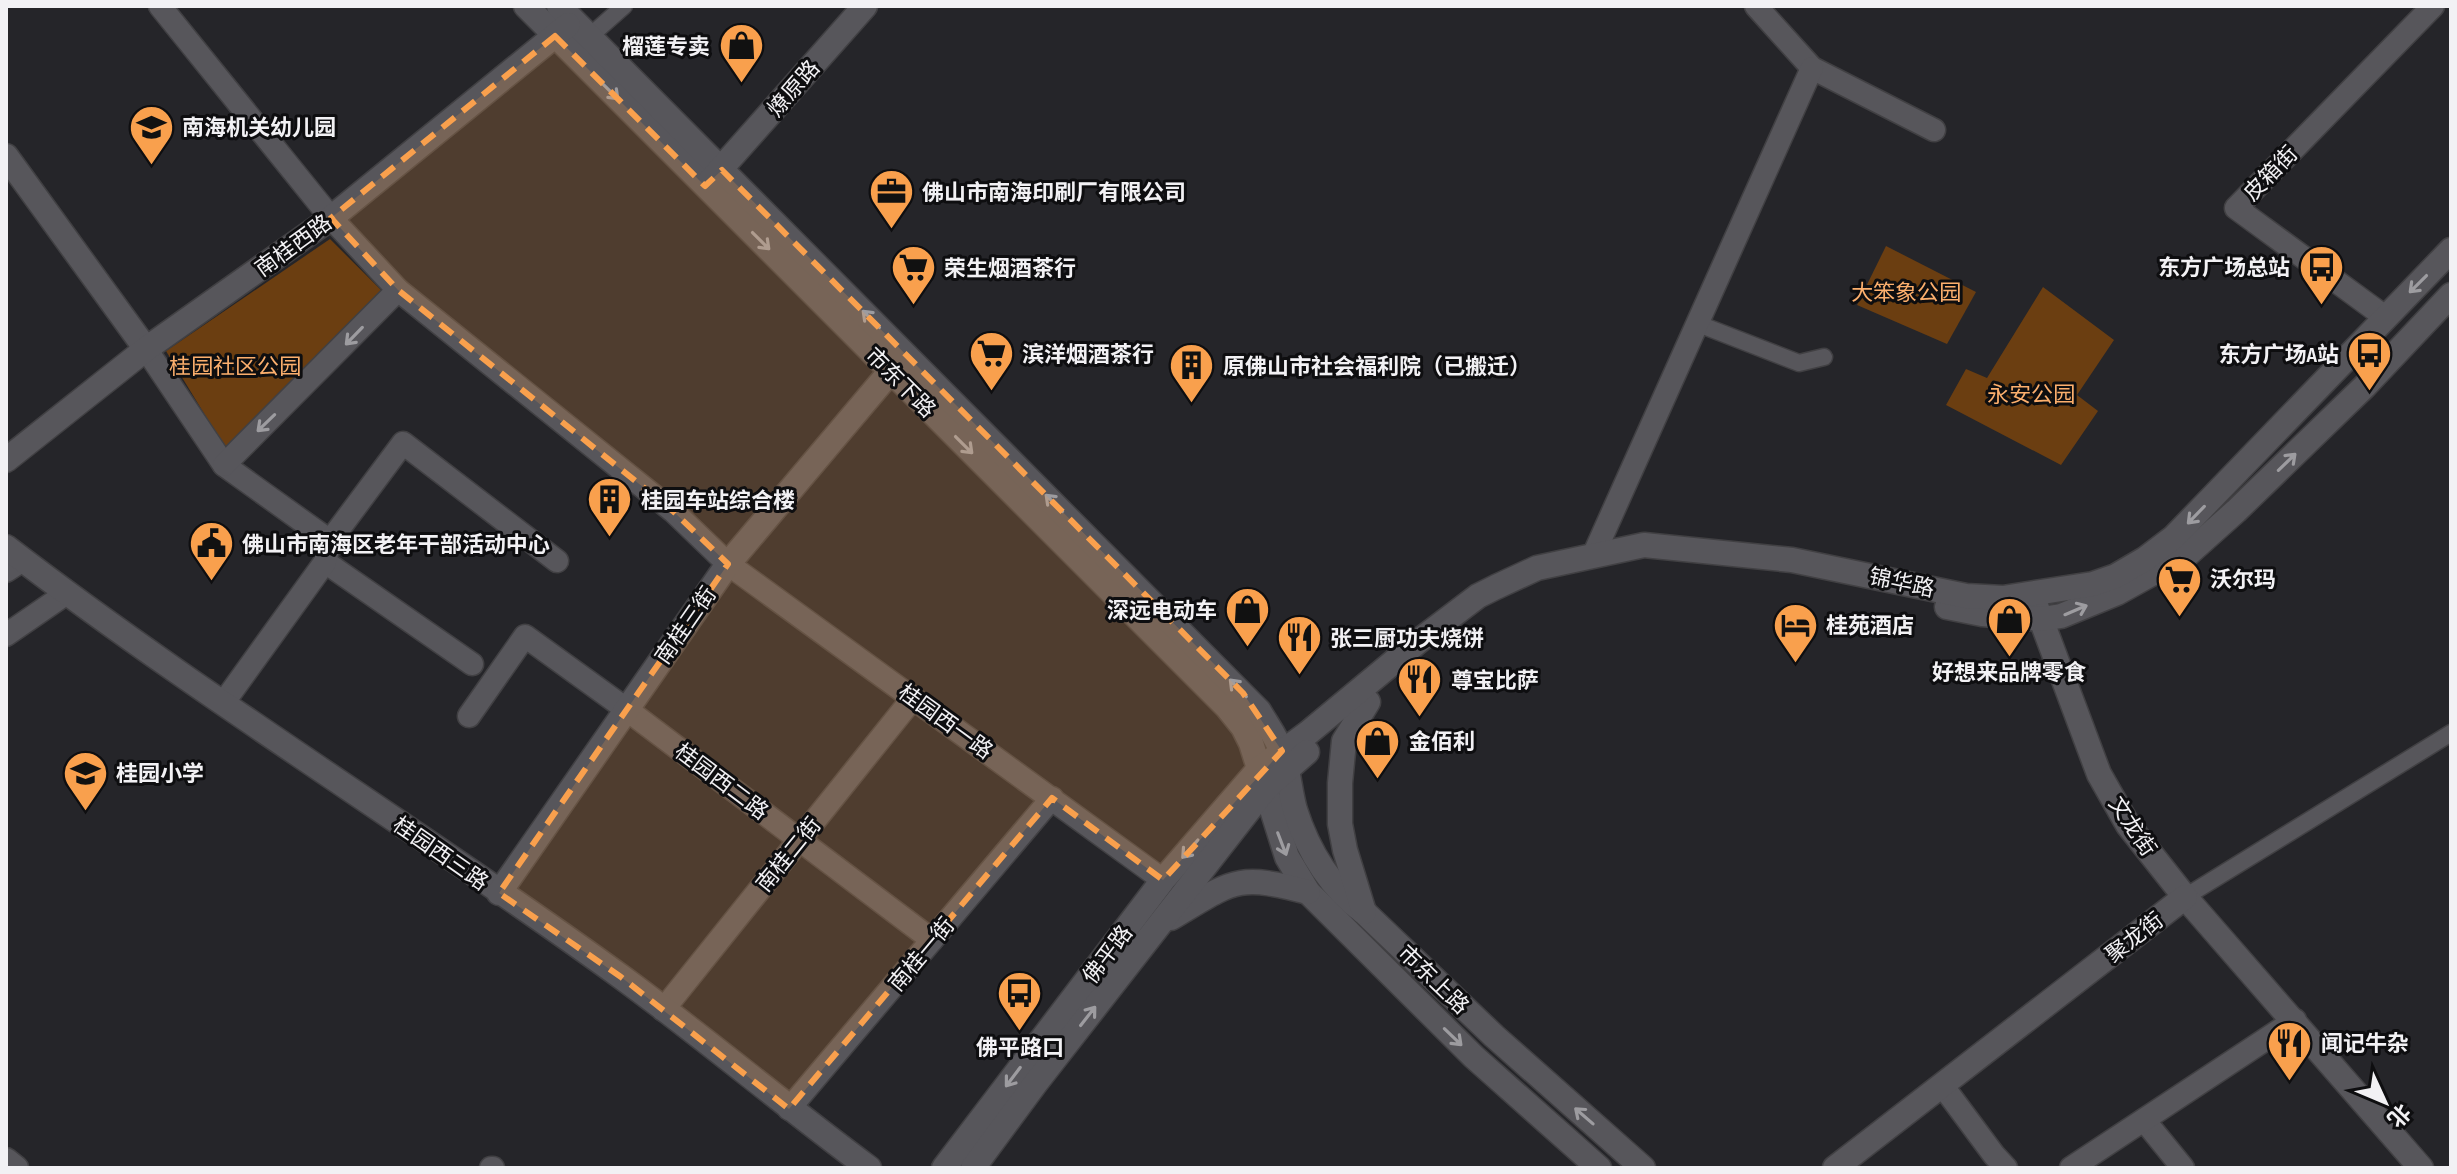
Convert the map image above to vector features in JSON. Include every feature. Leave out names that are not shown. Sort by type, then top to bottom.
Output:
[{"type":"main road","name":"市东下路","points":[[526,6],[569,25],[714,178],[890,372],[1227,707],[1243,727],[1263,778]]},
{"type":"main road","name":"燎原路","points":[[714,178],[865,6]]},
{"type":"main road","name":"南桂西路","points":[[6,460],[146,349],[331,218],[569,25]]},
{"type":"main road","name":"市东下路","points":[[569,25],[714,178],[1243,693],[1259,711],[1284,760]]},
{"type":"main road","points":[[6,156],[146,349]]},
{"type":"main road","name":"锦华路","points":[[1284,760],[1478,596],[1537,568],[1644,545],[1792,560],[1966,596],[2003,598],[2032,595],[2093,584],[2116,576],[2174,537],[2451,250]]},
{"type":"main road","name":"锦华路","points":[[1284,760],[1368,702],[1488,606],[1551,576],[1640,558],[1703,562],[1814,580],[1982,614],[2042,619],[2061,616],[2117,593],[2189,553],[2365,386],[2451,295]]},
{"type":"main road","name":"南桂三街","points":[[499,893],[728,564],[890,372]]},
{"type":"main road","name":"桂园西三路","points":[[12,559],[67,593],[116,630],[621,977],[869,1168]]},
{"type":"main road","name":"文龙街","points":[[2032,595],[2099,774],[2128,825],[2185,897],[2421,1168]]},
{"type":"main road","points":[[1364,912],[1340,824],[1340,783],[1344,741],[1368,702]]},
{"type":"main road","name":"佛平路","points":[[944,1168],[1163,880],[1284,760]]},
{"type":"main road","name":"市东上路","points":[[1284,760],[1295,809],[1322,871],[1346,899],[1364,912],[1494,1036],[1643,1168]]},
{"type":"main road","name":"佛平路","points":[[973,1168],[1159,925],[1263,778]]},
{"type":"main road","name":"市东上路","points":[[1263,778],[1287,857],[1308,892],[1474,1057],[1599,1168]]},
{"type":"main road","points":[[1159,925],[1226,885],[1246,880],[1308,892]]},
{"type":"main road","name":"聚龙街","points":[[1835,1168],[2185,897]]},
{"type":"main road","points":[[6,1160],[16,1168]]},
{"type":"street","name":"桂园西一路","points":[[160,6],[331,218],[398,290],[674,512],[728,564],[1163,880]]},
{"type":"street","points":[[569,25],[624,6]]},
{"type":"street","points":[[1756,6],[1812,68],[1934,130]]},
{"type":"street","name":"皮箱街","points":[[2385,317],[2236,208],[2433,6]]},
{"type":"street","points":[[1593,556],[1812,68]]},
{"type":"street","points":[[224,465],[398,290]]},
{"type":"street","points":[[1696,323],[1799,363],[1824,357]]},
{"type":"street","points":[[146,349],[224,465],[327,551],[472,664]]},
{"type":"street","points":[[224,702],[403,443],[557,561]]},
{"type":"street","points":[[6,635],[67,593]]},
{"type":"street","name":"桂园西二路","points":[[469,716],[525,636],[932,940]]},
{"type":"street","name":"南桂二街","points":[[663,1010],[913,698]]},
{"type":"street","name":"聚龙街","points":[[2185,897],[2451,733]]},
{"type":"street","name":"南桂一街","points":[[789,1109],[1052,798]]},
{"type":"street","points":[[2071,1168],[2295,1020]]},
{"type":"street","points":[[1942,1085],[2006,1168]]},
{"type":"street","points":[[2144,1120],[2183,1168]]},
{"type":"highlighted area","points":[[555,36],[705,186],[722,170],[1243,693],[1282,751],[1163,880],[1052,798],[789,1109],[621,977],[499,893],[728,564],[674,512],[398,290],[331,218]]},
{"type":"green space","name":"桂园社区公园","points":[[330,239],[381,290],[225,448],[166,351]]},
{"type":"green space","name":"大笨象公园","points":[[1886,246],[1976,292],[1947,344],[1857,305]]},
{"type":"green space","name":"永安公园","points":[[2043,287],[2114,340],[2077,395],[2098,411],[2061,465],[1946,405],[1966,369],[1987,378]]},
{"type":"place","name":"榴莲专卖","points":[[741,85]]},
{"type":"place","name":"南海机关幼儿园","points":[[151,166]]},
{"type":"place","name":"佛山市南海印刷厂有限公司","points":[[891,231]]},
{"type":"place","name":"东方广场总站","points":[[2321,306]]},
{"type":"place","name":"荣生烟酒茶行","points":[[913,307]]},
{"type":"place","name":"滨洋烟酒茶行","points":[[991,393]]},
{"type":"place","name":"东方广场A站","points":[[2370,393]]},
{"type":"place","name":"原佛山市社会福利院（已搬迁）","points":[[1192,405]]},
{"type":"place","name":"桂园车站综合楼","points":[[610,539]]},
{"type":"place","name":"佛山市南海区老年干部活动中心","points":[[211,583]]},
{"type":"place","name":"沃尔玛","points":[[2179,618]]},
{"type":"place","name":"深远电动车","points":[[1248,649]]},
{"type":"place","name":"好想来品牌零食","points":[[2009,658]]},
{"type":"place","name":"桂苑酒店","points":[[1795,664]]},
{"type":"place","name":"张三厨功夫烧饼","points":[[1299,677]]},
{"type":"place","name":"尊宝比萨","points":[[1420,719]]},
{"type":"place","name":"金佰利","points":[[1378,780]]},
{"type":"place","name":"桂园小学","points":[[85,812]]},
{"type":"place","name":"佛平路口","points":[[1020,1033]]},
{"type":"place","name":"闻记牛杂","points":[[2290,1082]]}]
